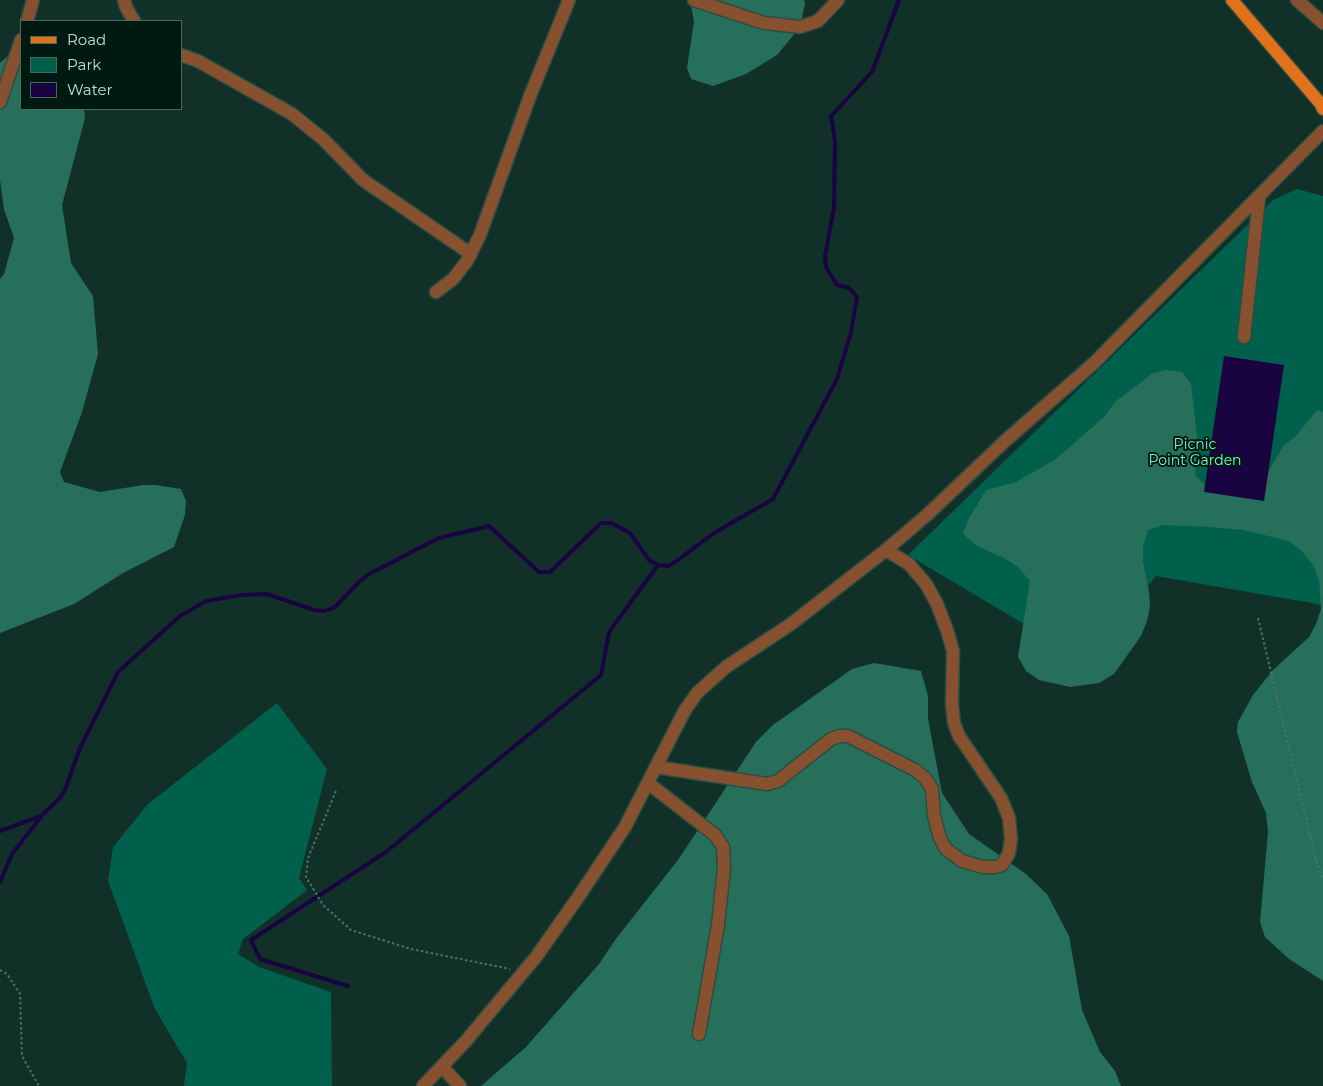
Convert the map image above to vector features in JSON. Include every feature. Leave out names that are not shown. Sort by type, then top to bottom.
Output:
[{"type":"main road","points":[[1232,0],[1320,103],[1323,109]]},
{"type":"street","points":[[27,20],[33,0]]},
{"type":"street","points":[[124,0],[133,20]]},
{"type":"street","points":[[436,292],[453,279],[471,254],[480,235],[530,96],[569,0]]},
{"type":"street","points":[[694,0],[764,23],[800,27],[818,21],[838,0]]},
{"type":"street","points":[[1297,0],[1323,23]]},
{"type":"street","points":[[0,102],[20,43]]},
{"type":"street","points":[[182,55],[198,62],[292,114],[324,140],[363,180],[471,254]]},
{"type":"street","points":[[423,1086],[465,1042],[536,958],[574,904],[625,827],[685,710],[697,693],[726,667],[790,624],[886,550],[928,514],[1006,441],[1094,363],[1323,131]]},
{"type":"street","points":[[1244,337],[1258,198]]},
{"type":"street","points":[[656,767],[767,784],[778,781],[831,739],[848,736],[915,770],[925,778],[932,789],[934,816],[940,838],[946,850],[962,861],[983,867],[1002,865],[1009,853],[1011,839],[1009,818],[1001,798],[954,724],[953,651],[947,630],[937,604],[926,584],[909,564],[886,550]]},
{"type":"street","points":[[648,783],[715,835],[723,847],[724,868],[718,925],[699,1034]]},
{"type":"street","points":[[442,1067],[460,1086]]},
{"type":"path","points":[[1258,618],[1315,855],[1323,879]]},
{"type":"path","points":[[336,791],[308,858],[306,877],[323,905],[351,930],[411,949],[524,972]]},
{"type":"path","points":[[0,970],[8,974],[20,994],[22,1056],[39,1086]]},
{"type":"green space","points":[[690,0],[804,0],[805,4],[800,27],[777,55],[746,74],[713,86],[691,79],[687,68],[694,21]]},
{"type":"green space","points":[[20,45],[20,110],[84,110],[85,118],[62,205],[71,263],[93,296],[98,354],[82,412],[60,472],[64,482],[100,492],[143,485],[156,485],[181,489],[186,501],[185,515],[174,547],[123,573],[74,604],[0,633],[0,279],[4,274],[14,238],[4,209],[0,180],[0,63]]},
{"type":"green space","name":"Picnic Point Garden","points":[[1297,189],[1323,196],[1323,605],[1156,576],[1086,661],[908,555],[1273,200]]},
{"type":"green space","points":[[1167,370],[1182,372],[1191,384],[1198,444],[1195,475],[1205,485],[1261,484],[1284,445],[1296,436],[1317,410],[1323,412],[1323,981],[1289,959],[1265,937],[1260,922],[1268,832],[1266,813],[1252,782],[1237,732],[1238,722],[1253,695],[1273,670],[1309,637],[1316,624],[1321,609],[1319,579],[1313,565],[1302,551],[1289,541],[1243,530],[1163,525],[1148,530],[1143,546],[1143,562],[1150,606],[1141,636],[1114,674],[1099,683],[1070,687],[1039,680],[1026,671],[1018,657],[1030,581],[1019,568],[1006,559],[977,546],[963,534],[968,520],[986,490],[1016,482],[1056,459],[1104,417],[1115,402],[1153,373]]},
{"type":"green space","points":[[874,663],[921,671],[928,696],[928,719],[942,793],[969,834],[1026,874],[1047,894],[1069,936],[1082,1010],[1100,1052],[1115,1071],[1121,1086],[481,1086],[526,1047],[599,964],[615,940],[678,860],[756,742],[773,725],[852,669]]},
{"type":"green space","points":[[277,703],[327,769],[299,878],[307,890],[243,939],[238,954],[259,967],[331,992],[332,1086],[184,1086],[187,1063],[155,1009],[108,881],[113,847],[148,804]]},
{"type":"water","points":[[1224,356],[1284,365],[1264,501],[1204,492]]},
{"type":"waterway","points":[[0,831],[41,816],[59,799],[65,790],[80,748],[118,672],[180,616],[206,601],[241,595],[267,594],[314,610],[325,611],[335,607],[369,574],[439,538],[489,526],[539,572],[550,572],[601,523],[611,523],[630,533],[649,560],[658,565],[668,566],[714,533],[773,499],[837,379],[851,332],[857,297],[849,288],[837,285],[826,267],[825,256],[834,208],[835,141],[831,116],[872,72],[899,0]]},
{"type":"waterway","points":[[348,986],[260,959],[251,940],[386,852],[601,675],[609,632],[658,565]]},
{"type":"waterway","points":[[0,882],[12,854],[41,817]]}]
